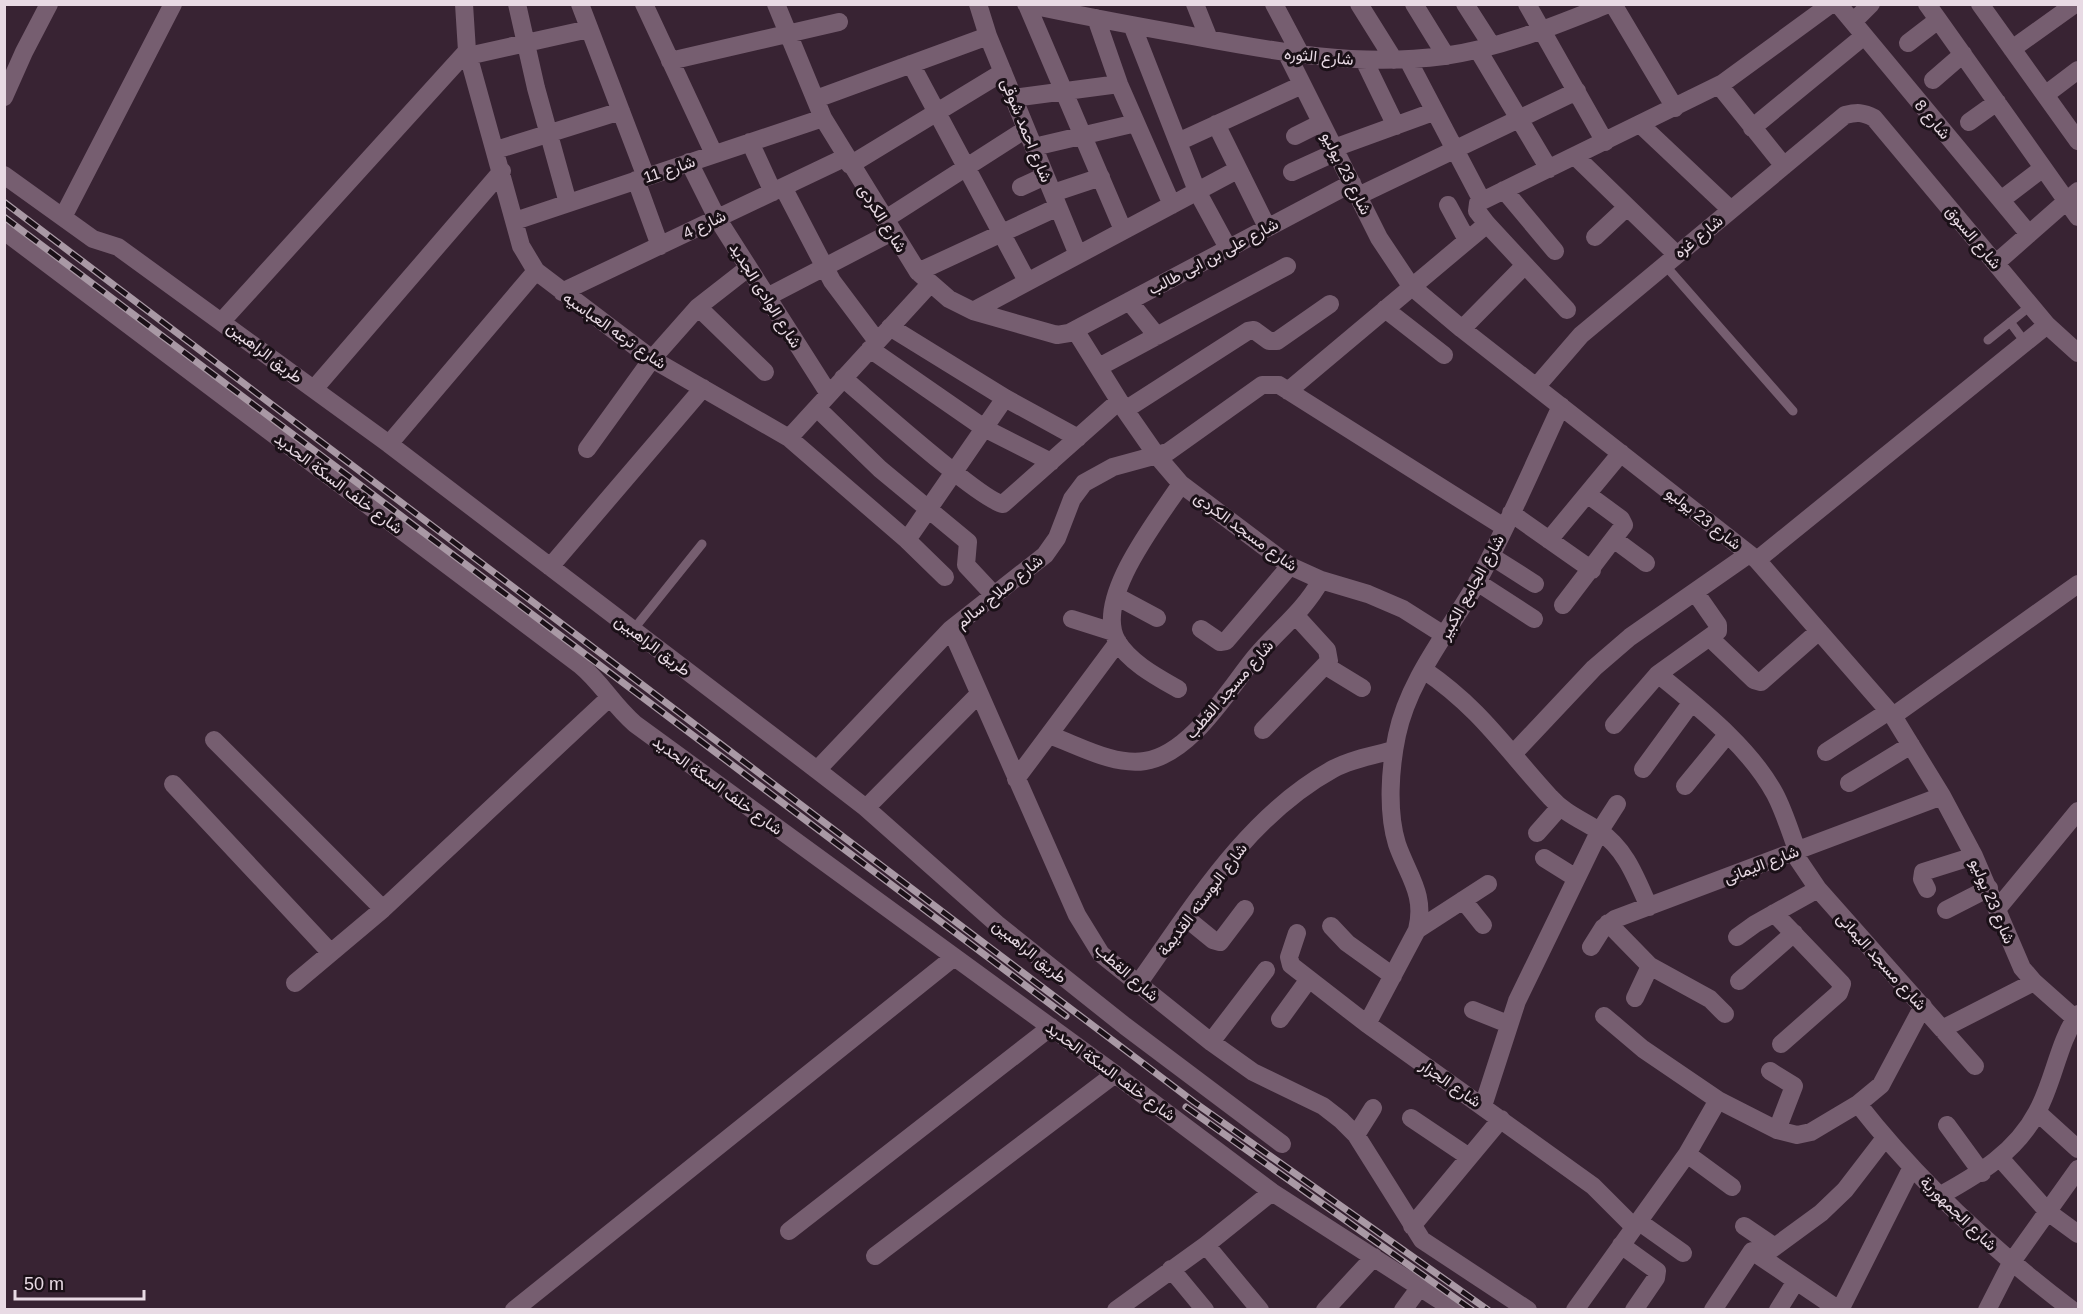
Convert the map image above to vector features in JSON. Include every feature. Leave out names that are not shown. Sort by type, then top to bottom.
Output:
[{"type":"street","points":[[4,97],[49,4]]},
{"type":"street","points":[[63,217],[173,4]]},
{"type":"street","name":"شارع ترعه العباسيه","points":[[464,4],[468,53],[521,246],[536,271],[652,359],[789,438],[907,540],[945,577]]},
{"type":"street","points":[[517,4],[524,43],[568,203]]},
{"type":"street","points":[[580,4],[621,111],[660,246]]},
{"type":"street","points":[[644,4],[714,154]]},
{"type":"street","name":"شارع الكردى","points":[[776,4],[824,118],[888,226],[924,278],[949,299],[973,311],[1057,335],[1076,330]]},
{"type":"street","name":"شارع احمد شوقى","points":[[978,4],[988,36],[1078,255]]},
{"type":"street","points":[[1112,4],[1125,23],[1178,142],[1197,191],[1228,248]]},
{"type":"street","points":[[1195,4],[1209,39]]},
{"type":"street","name":"شارع 23 يوليو","points":[[1274,4],[1294,55],[1302,85],[1389,255],[1411,286],[1462,329],[1753,557],[1891,713],[1942,796],[1974,856],[2022,968],[2034,982],[2077,1018]]},
{"type":"street","points":[[1359,4],[1401,60],[1433,112],[1482,201]]},
{"type":"street","points":[[1414,4],[1446,56]]},
{"type":"street","points":[[1465,4],[1519,119],[1549,169]]},
{"type":"street","points":[[1527,4],[1605,142]]},
{"type":"street","points":[[1611,4],[1675,108]]},
{"type":"street","name":"شارع الثوره","points":[[1026,5],[1294,55],[1401,60],[1446,56],[1485,48],[1543,30],[1585,9],[1611,4]]},
{"type":"street","points":[[1567,310],[1487,224],[1476,207],[1482,201],[1719,85],[1831,4]]},
{"type":"street","name":"شارع 8","points":[[1838,4],[2029,234]]},
{"type":"street","points":[[1752,128],[1858,29],[1871,4]]},
{"type":"street","points":[[1927,4],[2043,168],[2073,196],[2079,217]]},
{"type":"street","points":[[1980,4],[2079,141]]},
{"type":"street","points":[[2012,49],[2075,4],[2079,9]]},
{"type":"street","points":[[1026,5],[1123,230]]},
{"type":"street","points":[[1096,18],[1119,84],[1172,205]]},
{"type":"street","points":[[1908,43],[1938,20]]},
{"type":"street","points":[[670,61],[839,22]]},
{"type":"street","points":[[222,321],[468,53],[589,29]]},
{"type":"street","points":[[816,99],[988,36]]},
{"type":"street","points":[[1933,80],[1963,54]]},
{"type":"street","points":[[1364,60],[1396,126]]},
{"type":"street","points":[[910,64],[1027,281]]},
{"type":"street","points":[[2045,95],[2079,70]]},
{"type":"street","name":"شارع 4","points":[[562,292],[778,189],[848,161],[937,113],[1003,72]]},
{"type":"street","points":[[1013,98],[1119,84]]},
{"type":"street","points":[[1178,142],[1302,85]]},
{"type":"street","points":[[1719,85],[1784,165]]},
{"type":"street","name":"شارع على بن ابى طالب","points":[[1076,330],[1267,227],[1454,150],[1577,91]]},
{"type":"street","points":[[1969,122],[1997,102]]},
{"type":"street","points":[[496,150],[621,111]]},
{"type":"street","points":[[1292,172],[1335,150],[1433,112]]},
{"type":"street","name":"شارع غزه","points":[[1536,387],[1581,335],[1730,209],[1845,116],[1865,112],[1874,118]]},
{"type":"street","name":"شارع 11","points":[[515,221],[824,118]]},
{"type":"street","name":"شارع السوق","points":[[1874,118],[2047,325],[2076,347]]},
{"type":"street","points":[[1034,147],[1136,123]]},
{"type":"street","points":[[1295,136],[1322,123]]},
{"type":"street","points":[[1216,124],[1267,227]]},
{"type":"street","points":[[1641,125],[1730,209]]},
{"type":"street","points":[[767,297],[825,266],[888,226],[966,168],[1026,129]]},
{"type":"street","points":[[750,142],[832,281],[874,345],[984,428],[1051,462]]},
{"type":"street","points":[[1575,156],[1627,207],[1670,259]]},
{"type":"street","name":"شارع الوادى الجديد","points":[[689,162],[717,218],[767,297],[823,401],[880,469],[968,542],[966,565],[994,595]]},
{"type":"street","points":[[2001,200],[2043,168]]},
{"type":"street","points":[[973,311],[1237,170]]},
{"type":"street","points":[[314,389],[502,171]]},
{"type":"street","name":"طريق الراهبين","points":[[4,175],[93,239],[118,247],[389,444],[866,808],[997,924],[1125,1026],[1282,1144]]},
{"type":"street","points":[[1021,187],[1045,176]]},
{"type":"street","points":[[789,438],[890,327],[924,278],[1055,200],[1101,177]]},
{"type":"street","points":[[1504,190],[1556,251]]},
{"type":"street","points":[[1996,263],[2073,196]]},
{"type":"street","points":[[1448,205],[1467,240]]},
{"type":"street","points":[[1595,237],[1627,207]]},
{"type":"street","points":[[1487,224],[1385,309],[1284,388],[1507,520],[1549,540],[1592,570]]},
{"type":"street","name":"شارع خلف السكة الحديد","points":[[4,231],[580,665],[594,676],[608,699],[635,724],[952,958],[1115,1074],[1272,1192],[1455,1310]]},
{"type":"street","points":[[1462,329],[1525,265]]},
{"type":"street","points":[[1099,367],[1287,266]]},
{"type":"street","points":[[587,450],[652,359],[698,307],[748,268]]},
{"type":"street","points":[[389,444],[536,271]]},
{"type":"street","points":[[1129,301],[1157,336]]},
{"type":"street","points":[[843,378],[994,502],[1003,504],[1078,438],[1122,405],[1248,331],[1254,330],[1269,341],[1277,342],[1330,304]]},
{"type":"street","points":[[698,307],[765,372]]},
{"type":"street","points":[[1385,309],[1444,356]]},
{"type":"street","points":[[1514,753],[1612,652],[1695,592],[1753,557],[2047,325]]},
{"type":"street","points":[[890,327],[1005,398],[1078,438]]},
{"type":"street","name":"شارع مسجد الكردى","points":[[1076,330],[1122,405],[1157,456],[1181,484],[1290,566],[1321,580],[1386,601],[1444,635]]},
{"type":"street","name":"شارع صلاح سالم","points":[[817,770],[951,629],[1045,555],[1057,538],[1072,499],[1084,483],[1113,467],[1168,452],[1262,385],[1284,388]]},
{"type":"street","points":[[550,567],[703,388]]},
{"type":"street","points":[[907,540],[1005,398]]},
{"type":"street","name":"شارع الجامع الكبير","points":[[1417,930],[1421,900],[1397,842],[1391,807],[1394,750],[1407,701],[1491,556],[1561,406]]},
{"type":"street","points":[[1549,540],[1621,453]]},
{"type":"street","points":[[1016,779],[1049,735],[1115,637],[1116,596],[1127,570],[1181,484]]},
{"type":"street","points":[[1563,605],[1622,530],[1623,521],[1587,494]]},
{"type":"street","points":[[1615,540],[1646,563]]},
{"type":"street","points":[[1491,556],[1535,584]]},
{"type":"street","points":[[1201,629],[1220,642],[1226,641],[1290,566]]},
{"type":"street","name":"شارع مسجد القطب","points":[[1049,735],[1117,760],[1144,762],[1166,756],[1186,740],[1233,688],[1256,656],[1310,601],[1321,580]]},
{"type":"street","points":[[1477,582],[1534,619]]},
{"type":"street","points":[[1826,752],[1891,713],[2079,584]]},
{"type":"street","points":[[1614,725],[1658,674],[1711,639],[1719,628],[1695,592]]},
{"type":"street","points":[[1116,596],[1157,618]]},
{"type":"street","points":[[1263,730],[1326,666],[1330,655],[1296,616]]},
{"type":"street","points":[[1072,619],[1115,637],[1143,666],[1178,689]]},
{"type":"street","name":"شارع القطب","points":[[951,629],[978,695],[1086,934],[1101,954],[1211,1042],[1253,1072],[1323,1106],[1356,1136],[1412,1226]]},
{"type":"street","points":[[1711,639],[1754,680],[1761,682],[1819,631]]},
{"type":"street","points":[[1326,666],[1362,688]]},
{"type":"street","points":[[1424,670],[1452,689],[1475,710],[1560,807],[1599,831],[1620,850],[1633,871],[1649,907]]},
{"type":"street","name":"شارع مسجد اليمانى","points":[[1658,674],[1727,735],[1759,770],[1775,794],[1795,851],[1818,889],[1975,1066]]},
{"type":"street","points":[[866,808],[978,695]]},
{"type":"street","points":[[295,983],[383,909],[608,699]]},
{"type":"street","points":[[1643,769],[1692,702]]},
{"type":"street","points":[[1685,786],[1727,735]]},
{"type":"street","points":[[214,740],[383,909]]},
{"type":"street","points":[[1849,783],[1911,745]]},
{"type":"street","name":"شارع البوسته القديمة","points":[[1138,984],[1217,874],[1249,837],[1309,784],[1335,768],[1364,757],[1394,750]]},
{"type":"street","points":[[173,784],[331,953]]},
{"type":"street","name":"شارع اليمانى","points":[[1608,923],[1942,796]]},
{"type":"street","points":[[1483,1106],[1509,1024],[1599,831],[1617,804]]},
{"type":"street","points":[[1537,833],[1560,807]]},
{"type":"street","points":[[1998,908],[2079,811]]},
{"type":"street","points":[[1927,889],[1922,879],[1923,872],[1974,856]]},
{"type":"street","points":[[1544,858],[1576,878]]},
{"type":"street","points":[[1367,1024],[1417,930],[1488,884]]},
{"type":"street","points":[[1946,910],[1989,888]]},
{"type":"street","points":[[1737,938],[1774,913],[1818,889]]},
{"type":"street","points":[[1463,900],[1482,925]]},
{"type":"street","points":[[1186,918],[1220,942],[1245,909]]},
{"type":"street","points":[[1774,913],[1840,979],[1842,988],[1781,1044]]},
{"type":"street","points":[[1591,947],[1608,923],[1650,966],[1710,999],[1725,1014]]},
{"type":"street","points":[[1331,926],[1347,943],[1393,976]]},
{"type":"street","name":"شارع الجزار","points":[[1297,933],[1288,961],[1309,979],[1367,1024],[1593,1186],[1636,1224],[1683,1253]]},
{"type":"street","points":[[1739,981],[1794,933]]},
{"type":"street","points":[[514,1310],[952,958]]},
{"type":"street","points":[[1635,998],[1650,966]]},
{"type":"street","points":[[1211,1042],[1266,970]]},
{"type":"street","points":[[1280,1019],[1309,979]]},
{"type":"street","points":[[1942,1029],[2034,982]]},
{"type":"street","points":[[1604,1016],[1651,1055],[1718,1100],[1783,1132],[1810,1132],[1858,1104],[1881,1084],[1923,1006]]},
{"type":"street","points":[[1473,1010],[1509,1024]]},
{"type":"street","points":[[1941,1195],[1982,1173],[2000,1158],[2037,1112],[2077,1018]]},
{"type":"street","points":[[789,1231],[1051,1027]]},
{"type":"street","points":[[1770,1071],[1794,1086],[1783,1132]]},
{"type":"street","points":[[875,1256],[1115,1074]]},
{"type":"street","points":[[1575,1310],[1687,1154],[1718,1100]]},
{"type":"street","name":"شارع الجمهورية","points":[[1858,1104],[1912,1167],[2011,1263],[2072,1310]]},
{"type":"street","points":[[1356,1136],[1373,1108]]},
{"type":"street","points":[[2037,1112],[2079,1149]]},
{"type":"street","points":[[1412,1118],[1469,1157]]},
{"type":"street","points":[[1501,1119],[1412,1226],[1422,1240],[1442,1256],[1528,1310]]},
{"type":"street","points":[[1947,1125],[1982,1173]]},
{"type":"street","points":[[1713,1310],[1763,1251],[1821,1213],[1845,1190],[1885,1138]]},
{"type":"street","points":[[1687,1154],[1732,1187]]},
{"type":"street","points":[[2000,1158],[2048,1212],[2079,1234]]},
{"type":"street","points":[[1744,1226],[1763,1251],[1796,1281],[1840,1310],[1912,1167]]},
{"type":"street","points":[[1987,1310],[2011,1263],[2079,1169]]},
{"type":"street","points":[[1116,1310],[1206,1245],[1272,1192]]},
{"type":"street","points":[[1206,1245],[1260,1310]]},
{"type":"street","points":[[1621,1245],[1657,1271],[1656,1278],[1635,1310]]},
{"type":"street","points":[[1325,1310],[1374,1257]]},
{"type":"street","points":[[1171,1269],[1205,1310]]},
{"type":"street","points":[[1778,1310],[1796,1281]]},
{"type":"street","points":[[1403,1310],[1420,1287]]},
{"type":"lane","points":[[1670,259],[1793,411]]},
{"type":"lane","points":[[1988,340],[2024,311]]},
{"type":"lane","points":[[2010,322],[2025,342]]},
{"type":"lane","points":[[633,630],[702,544]]},
{"type":"railway","points":[[4,202],[1194,1102],[1488,1310]]},
{"type":"railway","points":[[4,217],[1066,1016]]},
{"type":"railway","points":[[1186,1107],[1472,1310]]}]
